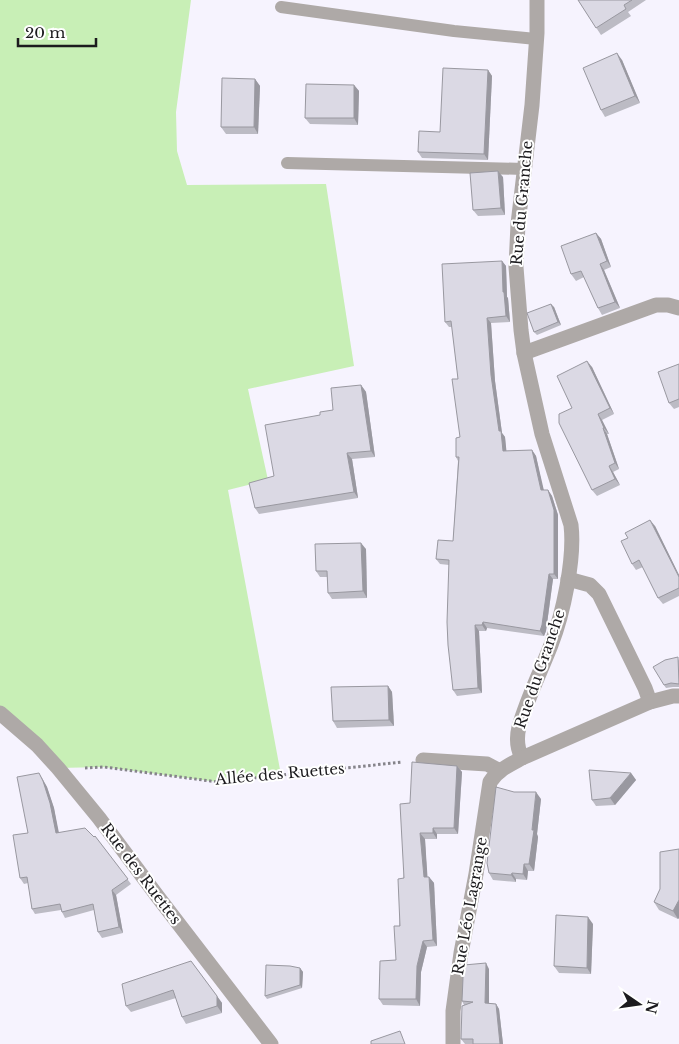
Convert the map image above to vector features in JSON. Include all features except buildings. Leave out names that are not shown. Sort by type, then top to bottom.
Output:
[{"type":"street","name":"Rue du Granche","points":[[522,758],[518,749],[517,736],[519,727],[556,631],[568,579],[572,534],[571,525],[542,434],[520,330],[516,267],[518,224],[532,105],[537,0]]},
{"type":"street","points":[[524,353],[656,305],[668,305],[679,308]]},
{"type":"street","points":[[568,579],[590,585],[599,594],[650,702]]},
{"type":"street","points":[[423,760],[487,764],[500,771],[522,758],[650,702],[679,696]]},
{"type":"street","name":"Rue des Ruettes","points":[[0,713],[37,745],[99,818],[271,1044]]},
{"type":"street","name":"Rue Léo Lagrange","points":[[453,1044],[453,1011],[461,952],[476,874],[490,782],[500,771]]},
{"type":"lane","points":[[281,7],[454,31],[536,39]]},
{"type":"lane","points":[[287,163],[524,169]]},
{"type":"path","name":"Allée des Ruettes","points":[[58,768],[104,767],[218,782],[423,760]]},
{"type":"green space","points":[[0,0],[191,0],[176,112],[177,151],[187,185],[326,184],[354,366],[248,389],[268,480],[228,490],[281,775],[218,782],[104,767],[58,768],[0,713]]}]
